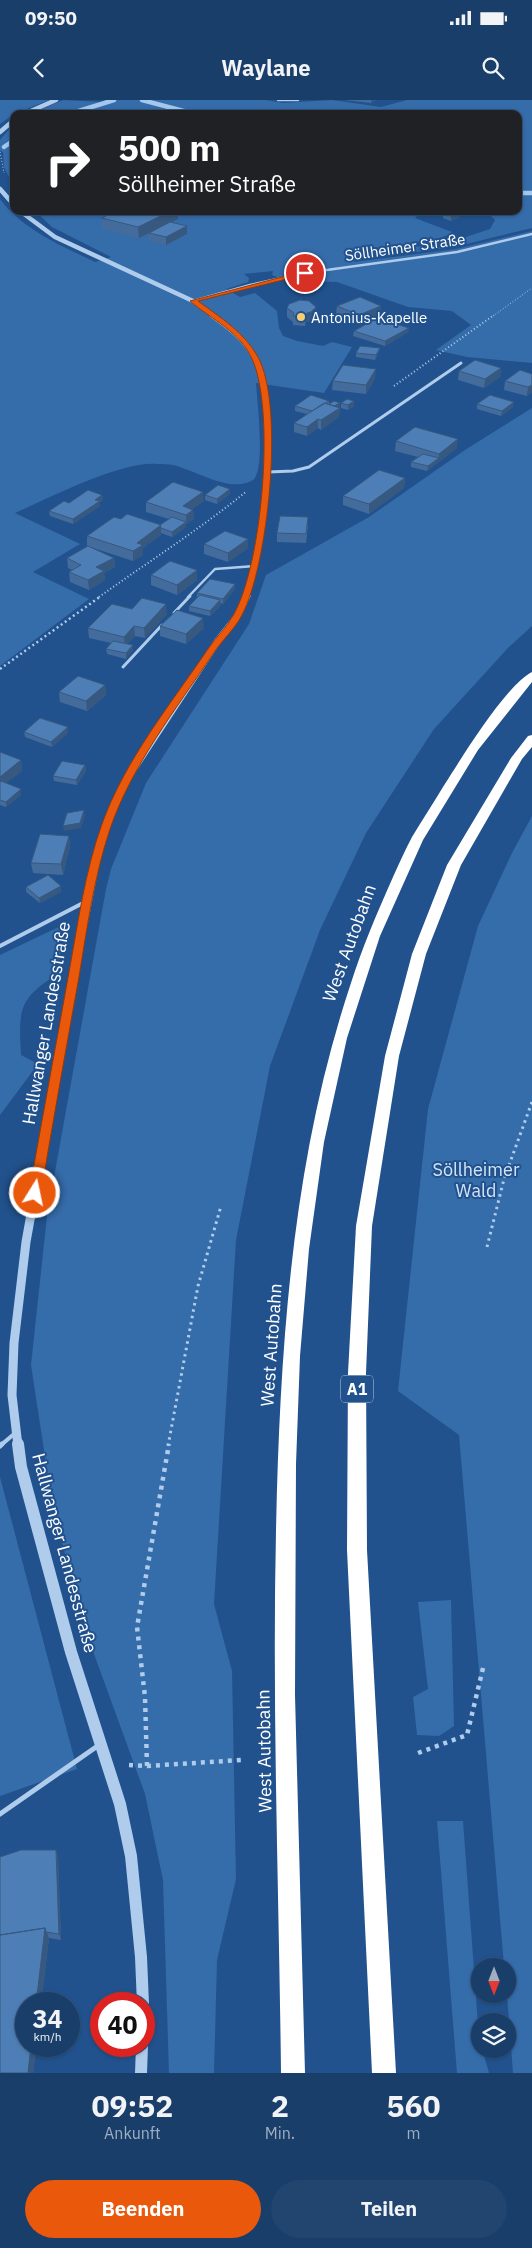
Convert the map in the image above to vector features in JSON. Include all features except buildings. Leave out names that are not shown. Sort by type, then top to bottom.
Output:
[{"type":"highway","name":"West Autobahn","points":[[293,2073],[284,1650],[286,1479],[293,1326],[309,1188],[330,1080],[346,1017],[370,943],[392,887],[413,845],[445,789],[513,695],[532,675]]},
{"type":"highway","name":"A1","points":[[384,2073],[357,1550],[356,1373],[364,1226],[373,1162],[392,1056],[419,954],[454,866],[518,758],[532,740]]},
{"type":"street","points":[[33,110],[56,100]]},
{"type":"street","points":[[278,100],[298,100]]},
{"type":"street","points":[[0,132],[10,123]]},
{"type":"street","points":[[0,189],[10,200]]},
{"type":"street","name":"Hallwanger Landesstraße","points":[[25,215],[55,237],[193,301],[234,330],[256,360],[266,394],[268,472],[255,566],[247,596],[236,618],[217,642],[152,739],[115,802],[100,843],[87,901],[26,1242],[16,1318],[12,1395],[16,1432],[29,1504],[71,1652],[120,1804],[131,1856],[142,1992]]},
{"type":"street","name":"Söllheimer Straße","points":[[193,301],[305,273],[457,252],[532,234]]},
{"type":"street","points":[[268,472],[294,471],[309,466],[461,363]]},
{"type":"street","points":[[0,946],[87,901]]},
{"type":"street","points":[[141,2073],[142,2057]]},
{"type":"lane","points":[[172,615],[215,569],[255,566]]},
{"type":"lane","points":[[123,667],[166,622]]},
{"type":"lane","points":[[0,1446],[16,1432]]},
{"type":"lane","points":[[0,1814],[100,1744]]},
{"type":"path","points":[[487,1247],[504,1179],[532,1102]]},
{"type":"path","points":[[147,1766],[144,1697],[137,1627],[147,1561],[198,1286],[221,1206]]},
{"type":"path","points":[[418,1753],[467,1735],[484,1664]]},
{"type":"path","points":[[107,1764],[147,1766],[241,1760]]},
{"type":"green space","points":[[0,100],[49,100],[24,110],[10,110],[10,117],[0,124]]},
{"type":"green space","points":[[63,100],[102,102],[108,100],[266,100],[283,103],[332,100],[381,107],[407,100],[532,100],[532,228],[454,247],[380,257],[385,252],[457,240],[490,229],[495,220],[490,215],[522,215],[522,110],[39,110]]},
{"type":"green space","points":[[10,129],[10,179],[4,167],[3,152],[0,151],[0,140]]},
{"type":"green space","points":[[0,199],[10,211],[10,215],[14,215],[44,236],[95,262],[111,257],[52,227],[39,215],[418,215],[415,218],[452,232],[426,241],[367,249],[362,251],[354,262],[456,249],[532,231],[532,363],[467,357],[436,350],[471,325],[452,311],[408,307],[337,282],[287,281],[272,275],[273,271],[244,274],[249,278],[248,282],[226,289],[240,297],[255,293],[277,311],[279,328],[283,336],[323,346],[332,342],[352,347],[324,393],[256,383],[260,434],[259,463],[257,474],[253,480],[244,484],[224,483],[173,465],[142,465],[125,468],[86,481],[15,513],[80,544],[33,572],[89,599],[0,666]]},
{"type":"green space","points":[[532,408],[532,626],[507,649],[434,729],[366,833],[320,930],[270,1066],[236,1240],[214,1604],[232,1671],[236,1879],[217,1960],[214,2073],[169,2073],[163,1880],[145,1794],[86,1632],[53,1509],[31,1365],[47,1216],[106,889],[111,869],[146,783],[249,624],[266,575],[369,517],[465,450]]},
{"type":"green space","name":"Söllheimer Wald","points":[[532,816],[532,2073],[513,2073],[512,2058],[516,2058],[516,2013],[508,2013],[508,2003],[516,2003],[516,1958],[503,1958],[459,1435],[398,1391],[428,1109],[478,926],[512,853]]},
{"type":"green space","points":[[67,923],[56,975],[43,984],[27,1000],[21,1017],[21,1055],[38,1064],[0,1115],[0,955]]},
{"type":"green space","points":[[0,1477],[77,1769],[0,1796]]},
{"type":"green space","points":[[451,1600],[454,1726],[439,1736],[417,1735],[413,1697],[428,1689],[418,1602]]},
{"type":"green space","points":[[437,1821],[463,1821],[473,1958],[471,1958],[471,2003],[476,2003],[477,2013],[471,2013],[471,2058],[485,2058],[489,2073],[457,2073]]},
{"type":"waterway","points":[[82,110],[114,100]]},
{"type":"waterway","points":[[142,100],[180,110]]},
{"type":"waterway","points":[[4,147],[10,143]]},
{"type":"waterway","points":[[522,193],[532,193]]},
{"type":"place","name":"Antonius-Kapelle","points":[[301,317]]},
{"type":"route","points":[[35,1193],[87,901],[100,843],[115,802],[129,776],[217,642],[236,618],[247,596],[255,566],[268,472],[266,394],[256,360],[247,345],[234,330],[193,301],[250,285],[305,273]]}]
